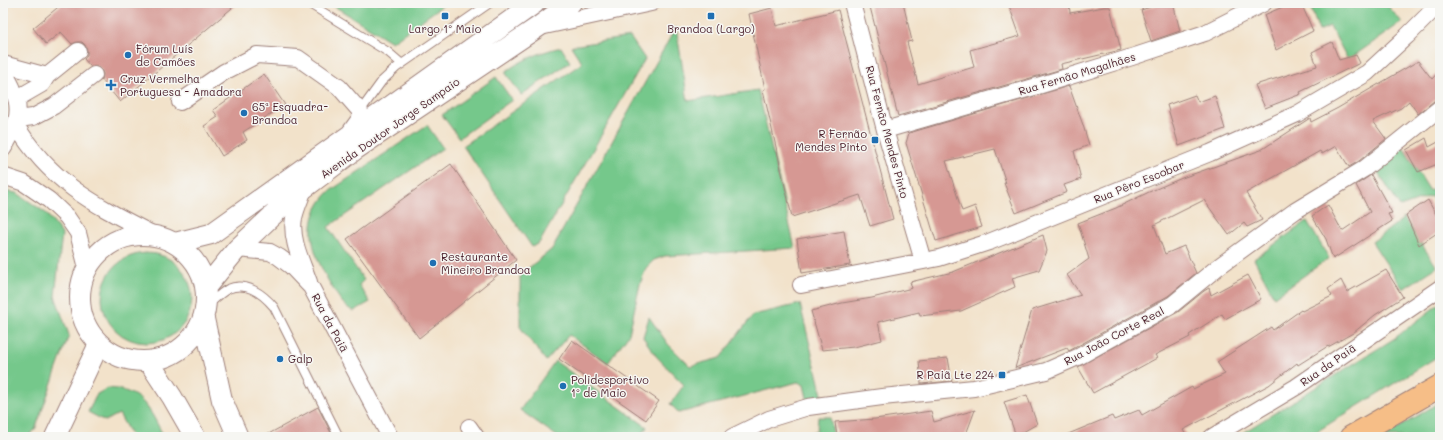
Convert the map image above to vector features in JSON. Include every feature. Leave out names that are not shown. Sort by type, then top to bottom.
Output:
[{"type":"highway","points":[[1351,437],[1440,386]]},
{"type":"street","name":"Avenida Doutor Jorge Sampaio","points":[[175,243],[211,234],[535,3]]},
{"type":"street","name":"Avenida Doutor Jorge Sampaio","points":[[206,287],[237,249],[285,204],[304,189],[356,149],[538,28],[571,3]]},
{"type":"street","points":[[538,28],[651,3]]},
{"type":"street","name":"Rua Fernão Mendes Pinto","points":[[852,3],[885,130],[923,261]]},
{"type":"street","name":"Rua Fernão Magalhães","points":[[885,130],[1041,85],[1205,33],[1264,3]]},
{"type":"street","name":"Rua Pêro Escobar","points":[[801,284],[939,258],[989,242],[1210,153],[1297,114],[1367,72],[1407,36],[1440,3]]},
{"type":"street","points":[[16,99],[42,84],[47,76],[78,51]]},
{"type":"street","points":[[180,102],[224,72],[257,55],[298,58],[339,87],[360,111]]},
{"type":"street","points":[[3,64],[47,76]]},
{"type":"street","points":[[3,71],[11,84],[16,99],[17,122],[25,141],[43,163],[65,183],[87,199],[154,235],[175,243],[189,254],[200,269],[206,287],[205,313],[222,400],[238,437]]},
{"type":"street","points":[[17,122],[33,117],[54,106],[94,75]]},
{"type":"street","name":"Rua João Corte Real","points":[[732,437],[769,420],[808,407],[882,396],[974,388],[1046,371],[1080,356],[1173,304],[1218,267],[1295,211],[1364,168],[1440,108]]},
{"type":"street","points":[[3,149],[12,135],[17,122]]},
{"type":"street","points":[[3,176],[24,182],[49,200],[67,217],[78,233],[87,268]]},
{"type":"street","points":[[304,189],[294,219],[294,235],[298,252],[311,287]]},
{"type":"street","points":[[154,235],[134,235],[115,241],[99,252],[87,268],[80,288],[80,308],[87,328],[99,344],[114,354],[131,361],[149,362],[170,356],[188,344],[198,332],[205,313]]},
{"type":"street","name":"Rua da Paiã","points":[[237,249],[270,252],[278,256],[291,266],[311,287],[390,437]]},
{"type":"street","name":"Rua da Paiã","points":[[1212,437],[1296,387],[1440,288]]},
{"type":"street","points":[[55,437],[99,344]]},
{"type":"street","points":[[149,362],[172,397],[195,437]]},
{"type":"lane","points":[[308,3],[388,52],[402,64]]},
{"type":"lane","name":"Avenida Doutor Jorge Sampaio","points":[[326,153],[382,81],[402,64],[490,3]]},
{"type":"lane","points":[[205,313],[222,293],[230,289],[242,287],[258,291],[265,297],[274,307],[339,437]]},
{"type":"green space","points":[[329,3],[446,3],[392,42]]},
{"type":"green space","points":[[1309,3],[1385,3],[1402,22],[1348,60],[1330,26],[1319,31]]},
{"type":"green space","points":[[676,27],[688,101],[758,90],[795,248],[665,256],[654,260],[646,268],[640,284],[629,334],[608,363],[569,335],[546,361],[520,327],[520,275],[552,249]]},
{"type":"green space","points":[[630,37],[645,59],[540,242],[532,247],[463,146],[582,63],[571,46]]},
{"type":"green space","points":[[561,47],[570,62],[521,95],[505,72],[532,57]]},
{"type":"green space","points":[[496,77],[512,100],[459,138],[442,115]]},
{"type":"green space","points":[[427,125],[443,148],[328,227],[364,280],[359,285],[370,302],[354,311],[341,301],[319,263],[312,238],[312,226],[315,214],[320,202],[330,191]]},
{"type":"green space","points":[[1402,146],[1430,191],[1440,183],[1440,208],[1431,196],[1400,207],[1374,166]]},
{"type":"green space","points":[[3,191],[17,193],[46,213],[62,234],[55,296],[69,335],[35,430],[27,437],[3,437]]},
{"type":"green space","points":[[1404,218],[1437,267],[1403,289],[1372,242]]},
{"type":"green space","points":[[1307,221],[1329,258],[1274,297],[1254,259]]},
{"type":"green space","points":[[147,253],[164,256],[179,266],[189,281],[192,298],[189,315],[179,330],[164,340],[147,343],[130,340],[115,330],[105,315],[102,298],[105,281],[115,266],[130,256]]},
{"type":"green space","points":[[1440,303],[1440,355],[1308,437],[1236,437],[1395,338]]},
{"type":"green space","points":[[800,304],[823,399],[808,402],[804,385],[798,382],[679,413],[670,404],[684,385],[656,356],[643,337],[649,317],[668,344],[690,366],[720,358],[753,315]]},
{"type":"green space","name":"Polidesportivo 1º de Maio","points":[[555,361],[647,427],[640,437],[558,437],[520,410]]},
{"type":"green space","points":[[108,388],[130,393],[144,403],[164,437],[132,437],[119,414],[105,421],[88,412],[97,394]]},
{"type":"green space","points":[[1440,402],[1440,437],[1383,437]]},
{"type":"green space","points":[[818,417],[830,417],[834,437],[799,437],[817,430]]},
{"type":"building","name":"Fórum Luís de Camões","points":[[63,3],[238,3],[120,102],[102,80],[103,74],[101,69],[97,66],[90,66],[84,59],[87,55],[87,50],[82,42],[72,44],[61,32],[46,44],[33,28]]},
{"type":"building","points":[[869,3],[903,3],[912,41],[907,42],[918,84],[974,67],[970,50],[1020,36],[1008,3],[1069,3],[1070,13],[1110,7],[1121,50],[1061,64],[1062,69],[898,116]]},
{"type":"building","points":[[1163,3],[1173,3],[1180,31],[1151,41],[1141,10]]},
{"type":"building","points":[[1292,3],[1301,3],[1313,31],[1276,50],[1264,15]]},
{"type":"building","points":[[772,8],[776,26],[838,10],[893,219],[870,226],[860,195],[792,217],[763,90],[765,89],[749,14]]},
{"type":"building","points":[[1332,42],[1339,60],[1356,55],[1360,63],[1300,92],[1301,94],[1265,108],[1255,85],[1317,66],[1312,52]]},
{"type":"building","points":[[1418,61],[1432,79],[1440,70],[1440,96],[1418,114],[1409,101],[1401,108],[1373,121],[1386,139],[1359,161],[1349,167],[1336,146],[1322,154],[1320,151],[1246,193],[1262,220],[1247,227],[1244,223],[1229,235],[1204,200],[1154,225],[1165,254],[1184,246],[1196,273],[1168,296],[1069,351],[1067,348],[1015,368],[1032,310],[1081,295],[1067,275],[1089,259],[1078,223],[1116,208],[1182,178],[1261,150],[1310,118],[1311,122],[1338,108]]},
{"type":"building","name":"65ª Esquadra- Brandoa","points":[[264,74],[285,105],[243,132],[247,140],[222,156],[204,126],[218,117],[213,110]]},
{"type":"building","points":[[1069,86],[1089,145],[1074,151],[1081,179],[1064,185],[1067,192],[1016,213],[1004,183],[1006,183],[995,149],[946,161],[962,211],[975,206],[982,227],[936,241],[906,143],[909,133]]},
{"type":"building","points":[[1195,95],[1198,102],[1215,96],[1225,129],[1179,146],[1167,105]]},
{"type":"building","points":[[1426,138],[1429,147],[1440,141],[1440,163],[1418,172],[1406,150]]},
{"type":"building","points":[[451,164],[516,260],[419,338],[347,239]]},
{"type":"building","points":[[1371,175],[1392,213],[1388,214],[1392,221],[1333,259],[1326,239],[1312,216],[1328,205],[1342,231],[1370,212],[1356,185]]},
{"type":"building","points":[[1428,200],[1440,222],[1440,231],[1419,245],[1406,215]]},
{"type":"building","points":[[844,231],[850,265],[802,273],[797,239]]},
{"type":"building","points":[[1043,235],[1047,251],[1039,270],[1012,278],[1015,287],[961,311],[920,316],[919,312],[878,322],[882,340],[854,347],[822,350],[811,311],[912,288],[910,282],[953,272]]},
{"type":"building","points":[[1386,270],[1403,297],[1375,315],[1353,333],[1328,346],[1298,365],[1297,363],[1269,385],[1183,430],[1187,437],[1061,437],[1112,416],[1114,420],[1139,410],[1142,415],[1192,387],[1193,389],[1225,374],[1217,362],[1271,327],[1273,330],[1301,310],[1302,311],[1332,296],[1328,289],[1341,280],[1347,292]]},
{"type":"building","points":[[1248,275],[1261,299],[1225,319],[1222,314],[1189,335],[1190,337],[1155,355],[1157,358],[1093,393],[1078,367],[1178,312],[1209,288],[1211,295]]},
{"type":"building","points":[[572,340],[659,401],[646,420],[559,359]]},
{"type":"building","points":[[948,358],[952,381],[921,384],[919,361]]},
{"type":"building","points":[[1027,395],[1037,424],[1016,436],[1004,402]]},
{"type":"building","points":[[318,407],[331,433],[323,437],[263,437]]},
{"type":"building","points":[[975,410],[965,437],[837,437],[835,422],[875,419],[931,411],[934,422]]},
{"type":"place","name":"Largo 1º Maio","points":[[445,16]]},
{"type":"place","name":"Brandoa (Largo)","points":[[711,16]]},
{"type":"place","name":"Fórum Luís de Camões","points":[[128,55]]},
{"type":"place","name":"Cruz Vermelha Portuguesa - Amadora","points":[[111,85]]},
{"type":"place","name":"65ª Esquadra- Brandoa","points":[[244,113]]},
{"type":"place","name":"R Fernão Mendes Pinto","points":[[875,140]]},
{"type":"place","name":"Restaurante Mineiro Brandoa","points":[[433,263]]},
{"type":"place","name":"Galp","points":[[280,359]]},
{"type":"place","name":"R Paiã Lte 224","points":[[1002,375]]},
{"type":"place","name":"Polidesportivo 1º de Maio","points":[[563,386]]}]
